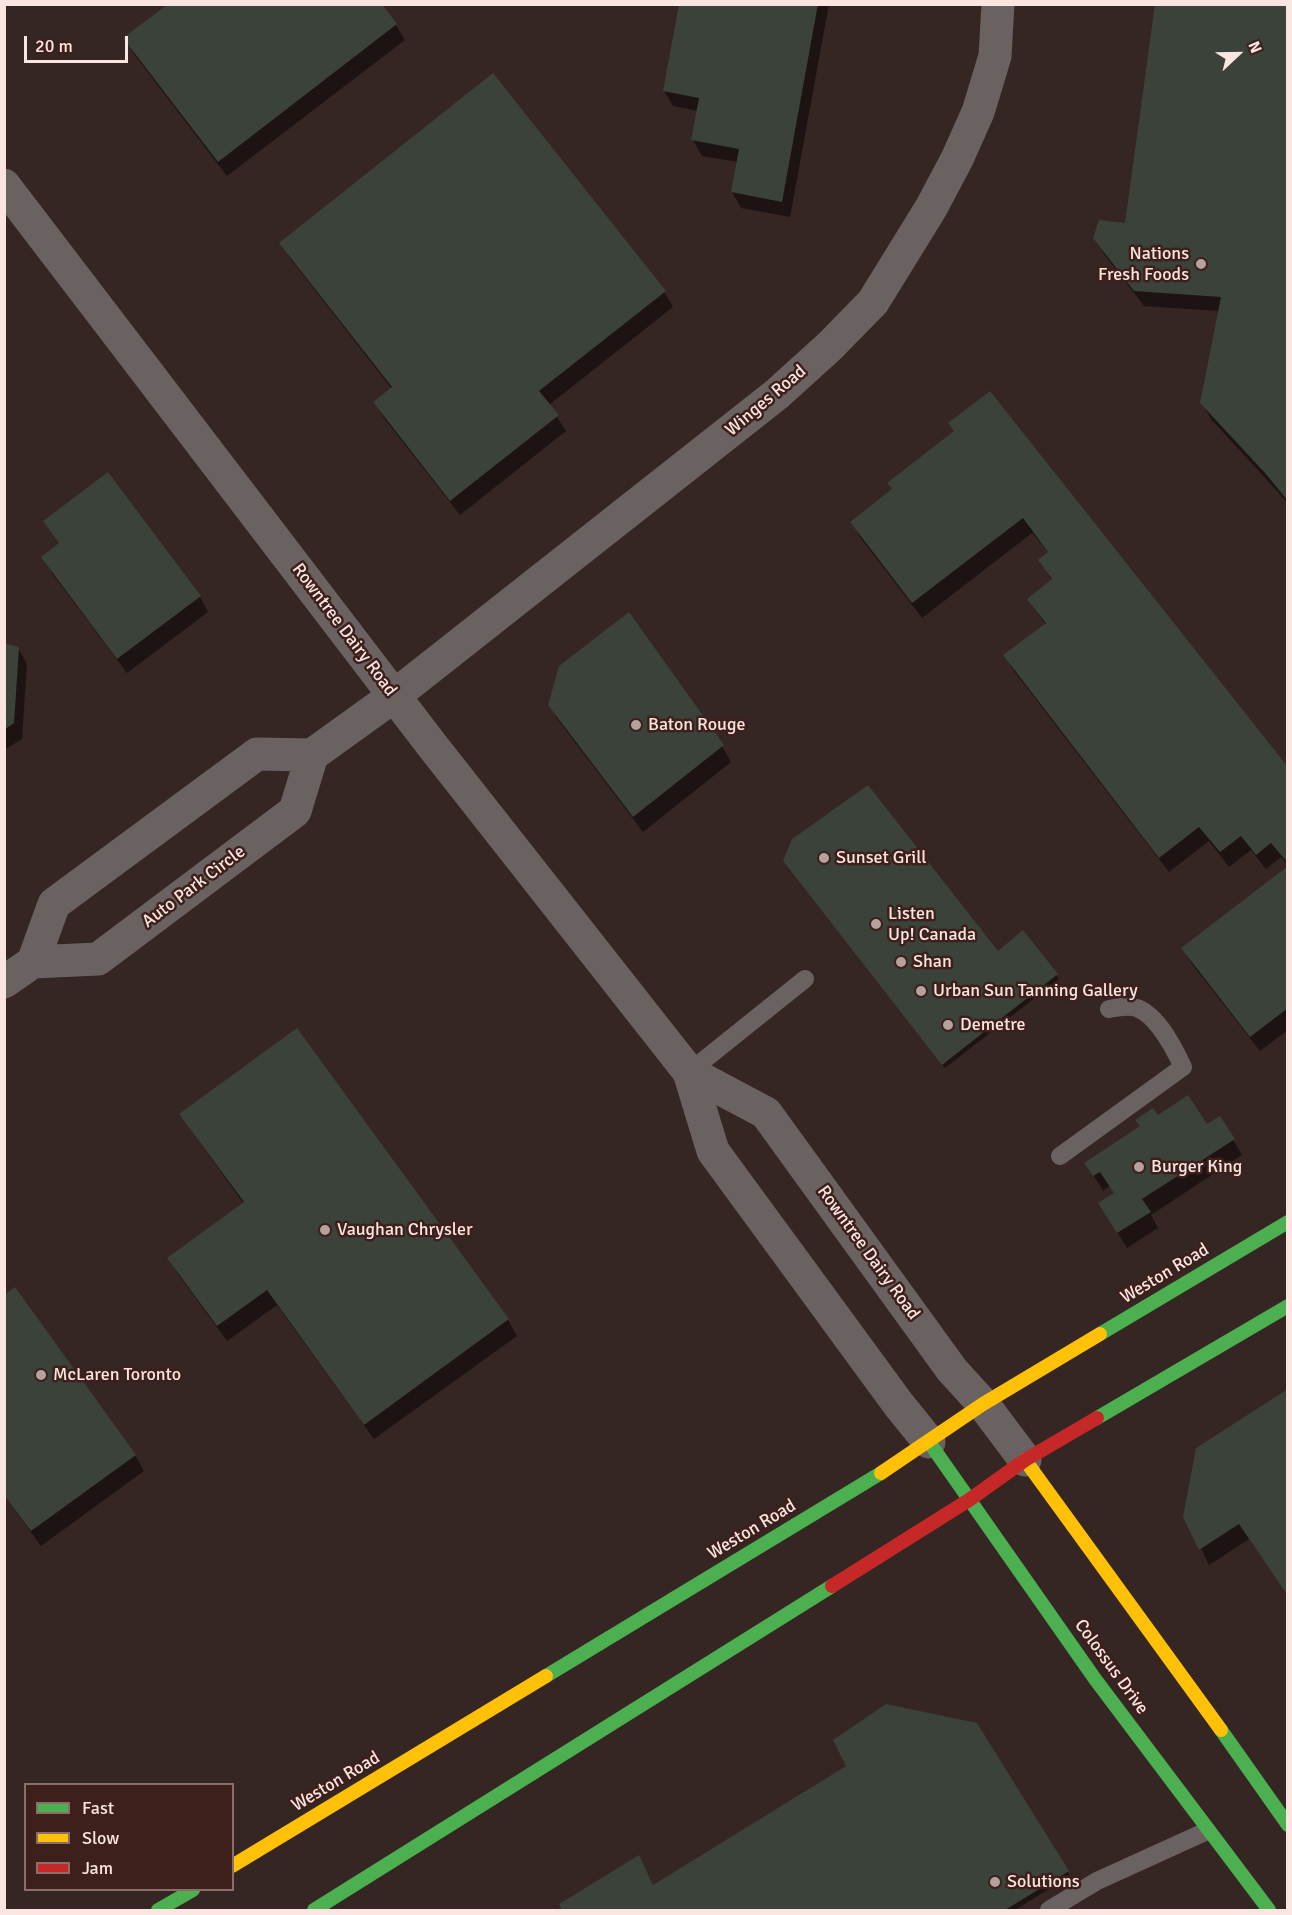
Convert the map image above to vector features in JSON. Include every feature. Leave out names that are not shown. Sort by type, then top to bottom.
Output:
[{"type":"main road","name":"Weston Road","points":[[234,1865],[929,1442],[983,1404],[1287,1222]]},
{"type":"main road","points":[[314,1911],[969,1500],[1025,1460],[1287,1306]]},
{"type":"main road","name":"Colossus Drive","points":[[929,1442],[1208,1831],[1269,1911]]},
{"type":"main road","points":[[1025,1460],[1254,1775],[1287,1825]]},
{"type":"main road","points":[[158,1911],[191,1891]]},
{"type":"street","name":"Winges Road","points":[[394,696],[777,394],[830,346],[873,302],[931,208],[957,159],[978,112],[995,56],[998,4]]},
{"type":"street","name":"Rowntree Dairy Road","points":[[4,185],[394,696],[689,1072],[713,1151],[899,1405],[929,1442]]},
{"type":"street","points":[[4,982],[33,962],[54,904],[257,754],[312,755],[394,696]]},
{"type":"street","name":"Auto Park Circle","points":[[33,962],[98,959],[135,932],[295,811],[312,755]]},
{"type":"street","name":"Rowntree Dairy Road","points":[[689,1072],[766,1113],[952,1370],[983,1404],[1025,1460]]},
{"type":"lane","points":[[689,1072],[805,979]]},
{"type":"lane","points":[[1060,1156],[1183,1067],[1171,1041],[1155,1022],[1138,1008],[1124,1006],[1109,1009]]},
{"type":"lane","points":[[1049,1911],[1096,1881],[1208,1831]]},
{"type":"building","points":[[168,4],[382,4],[397,24],[218,162],[123,38]]},
{"type":"building","points":[[679,4],[818,4],[782,202],[731,192],[739,149],[691,140],[699,98],[663,91]]},
{"type":"building","name":"Nations Fresh Foods","points":[[1155,4],[1288,4],[1288,501],[1200,403],[1221,297],[1134,291],[1093,238],[1099,220],[1125,223]]},
{"type":"building","points":[[493,73],[666,291],[539,391],[559,415],[450,501],[373,402],[392,387],[279,243]]},
{"type":"building","points":[[990,391],[1288,767],[1288,863],[1271,843],[1256,855],[1241,836],[1220,852],[1199,827],[1159,858],[1003,655],[1046,623],[1027,599],[1052,579],[1038,560],[1048,552],[1023,518],[912,603],[850,522],[892,489],[887,483],[954,431],[948,423]]},
{"type":"building","points":[[108,472],[201,596],[117,659],[41,557],[59,543],[43,521]]},
{"type":"building","name":"Baton Rouge","points":[[629,612],[724,745],[633,817],[548,705],[559,666]]},
{"type":"building","points":[[4,643],[19,647],[14,723],[4,730]]},
{"type":"building","points":[[868,785],[998,951],[1023,930],[1058,974],[942,1065],[783,861],[792,839]]},
{"type":"building","points":[[1288,866],[1288,1008],[1250,1037],[1181,948]]},
{"type":"building","name":"Vaughan Chrysler","points":[[297,1028],[509,1319],[364,1425],[267,1290],[217,1326],[167,1258],[244,1202],[179,1114]]},
{"type":"building","name":"Burger King","points":[[1188,1095],[1207,1124],[1220,1116],[1235,1139],[1142,1199],[1151,1212],[1117,1233],[1098,1203],[1114,1193],[1100,1172],[1093,1176],[1084,1163],[1140,1126],[1135,1120],[1153,1108],[1158,1115]]},
{"type":"building","name":"McLaren Toronto","points":[[15,1287],[136,1455],[31,1531],[4,1495],[4,1295]]},
{"type":"building","points":[[1288,1389],[1288,1596],[1239,1524],[1199,1550],[1183,1517],[1196,1448]]},
{"type":"building","points":[[886,1704],[977,1723],[1069,1871],[1005,1910],[562,1910],[559,1904],[639,1855],[653,1885],[846,1766],[833,1740]]},
{"type":"traffic: fast","points":[[1100,1334],[1288,1222]]},
{"type":"traffic: fast","points":[[1097,1418],[1288,1306]]},
{"type":"traffic: fast","points":[[929,1442],[1095,1679],[1269,1910]]},
{"type":"traffic: fast","points":[[546,1676],[881,1473]]},
{"type":"traffic: fast","points":[[314,1910],[832,1586]]},
{"type":"traffic: fast","points":[[1221,1730],[1288,1825]]},
{"type":"traffic: fast","points":[[158,1910],[191,1891]]},
{"type":"traffic: slow","points":[[881,1473],[983,1404],[1100,1334]]},
{"type":"traffic: slow","points":[[1025,1460],[1221,1730]]},
{"type":"traffic: slow","points":[[234,1865],[546,1676]]},
{"type":"traffic: jam","points":[[832,1586],[969,1500],[1025,1460],[1097,1418]]},
{"type":"place","name":"Nations Fresh Foods","points":[[1201,264]]},
{"type":"place","name":"Baton Rouge","points":[[636,725]]},
{"type":"place","name":"Sunset Grill","points":[[824,858]]},
{"type":"place","name":"Listen Up! Canada","points":[[876,924]]},
{"type":"place","name":"Shan","points":[[901,962]]},
{"type":"place","name":"Urban Sun Tanning Gallery","points":[[921,991]]},
{"type":"place","name":"Demetre","points":[[948,1025]]},
{"type":"place","name":"Burger King","points":[[1139,1167]]},
{"type":"place","name":"Vaughan Chrysler","points":[[325,1230]]},
{"type":"place","name":"McLaren Toronto","points":[[41,1375]]},
{"type":"place","name":"Solutions","points":[[995,1882]]}]
